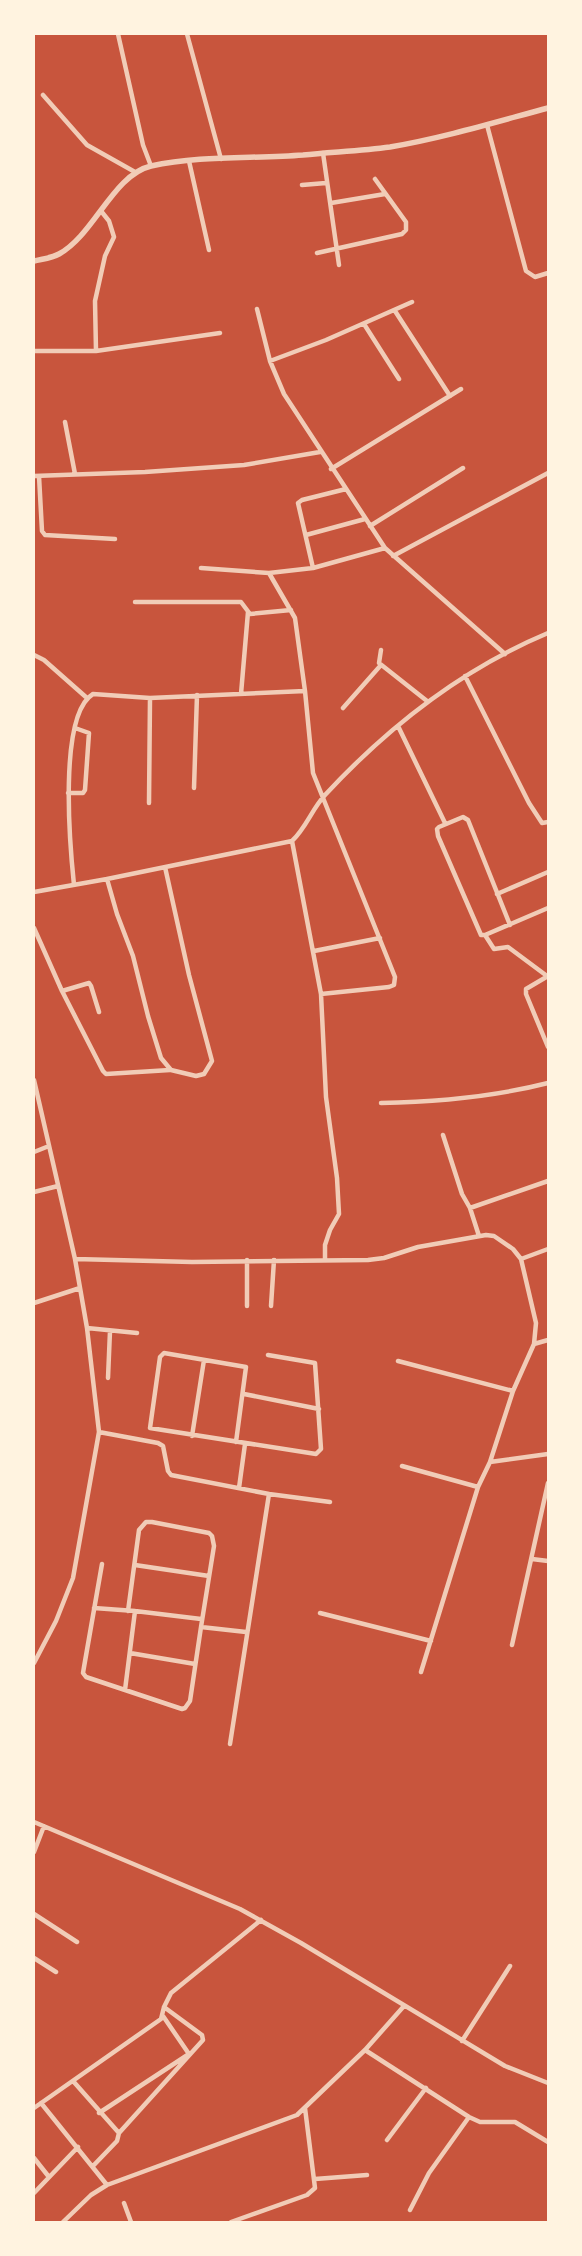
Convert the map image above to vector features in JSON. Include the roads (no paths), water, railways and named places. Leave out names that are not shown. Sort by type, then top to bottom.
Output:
[{"type":"street","points":[[118,34],[143,145],[151,166]]},
{"type":"street","points":[[187,34],[221,159]]},
{"type":"street","points":[[43,95],[87,145],[135,172]]},
{"type":"street","points":[[34,261],[60,254],[79,238],[135,172],[151,166],[189,161],[389,147],[487,125],[548,108]]},
{"type":"street","points":[[487,125],[526,271],[535,277],[548,272]]},
{"type":"street","points":[[324,152],[326,183],[332,203],[339,265]]},
{"type":"street","points":[[189,161],[209,250]]},
{"type":"street","points":[[318,253],[402,234],[406,230],[406,222],[375,179]]},
{"type":"street","points":[[302,185],[326,183]]},
{"type":"street","points":[[332,203],[385,194]]},
{"type":"street","points":[[96,351],[95,301],[105,256],[114,237],[109,222],[100,211]]},
{"type":"street","points":[[270,361],[395,312],[412,302]]},
{"type":"street","points":[[257,309],[270,361],[284,394],[364,519],[393,556],[506,654]]},
{"type":"street","points":[[395,312],[450,396]]},
{"type":"street","points":[[364,324],[399,379]]},
{"type":"street","points":[[34,351],[96,351],[220,332]]},
{"type":"street","points":[[331,469],[461,389]]},
{"type":"street","points":[[65,422],[75,474]]},
{"type":"street","points":[[115,539],[45,535],[42,530],[36,476],[244,465],[320,452]]},
{"type":"street","points":[[370,526],[463,468]]},
{"type":"street","points":[[393,556],[548,473]]},
{"type":"street","points":[[313,568],[298,503],[302,500],[346,490]]},
{"type":"street","points":[[306,535],[364,519]]},
{"type":"street","points":[[202,568],[269,574],[313,568],[385,548]]},
{"type":"street","points":[[269,574],[295,618],[305,691],[313,773],[395,976],[394,985],[362,991],[321,994]]},
{"type":"street","points":[[135,602],[242,602],[248,612],[242,694]]},
{"type":"street","points":[[248,612],[250,614],[291,610]]},
{"type":"street","points":[[34,892],[292,841],[323,796],[427,701],[465,676],[548,633]]},
{"type":"street","points":[[381,650],[378,658],[381,665],[427,701]]},
{"type":"street","points":[[34,655],[44,660],[86,698]]},
{"type":"street","points":[[343,708],[381,665]]},
{"type":"street","points":[[465,676],[529,804],[542,823],[548,822]]},
{"type":"street","points":[[74,885],[68,793],[75,728],[78,713],[86,698],[93,694],[150,698],[305,691]]},
{"type":"street","points":[[194,788],[197,695]]},
{"type":"street","points":[[149,804],[150,698]]},
{"type":"street","points":[[398,726],[445,823]]},
{"type":"street","points":[[68,793],[83,793],[85,790],[89,733],[75,728]]},
{"type":"street","points":[[510,925],[468,820],[462,817],[445,823],[437,829],[438,836],[480,934],[485,936],[494,949],[508,947],[548,976],[526,989],[526,994],[548,1047]]},
{"type":"street","points":[[292,841],[321,994],[326,1097],[339,1207],[339,1214],[330,1230],[325,1245],[325,1260]]},
{"type":"street","points":[[34,928],[62,991],[99,1064],[106,1074],[171,1070],[196,1076],[204,1074],[212,1061],[189,976],[165,867]]},
{"type":"street","points":[[498,894],[548,872]]},
{"type":"street","points":[[107,879],[117,914],[133,956],[161,1058],[171,1070]]},
{"type":"street","points":[[485,936],[548,908]]},
{"type":"street","points":[[314,951],[380,938]]},
{"type":"street","points":[[62,991],[89,983],[99,1012]]},
{"type":"street","points":[[34,1080],[75,1259],[87,1328],[99,1432],[73,1578],[56,1621],[34,1663]]},
{"type":"street","points":[[380,1103],[432,1102],[512,1092],[548,1083]]},
{"type":"street","points":[[443,1135],[462,1194],[470,1208],[480,1236]]},
{"type":"street","points":[[34,1152],[49,1146]]},
{"type":"street","points":[[470,1208],[548,1181]]},
{"type":"street","points":[[34,1192],[58,1186]]},
{"type":"street","points":[[75,1259],[192,1262],[384,1258],[418,1247],[480,1236],[494,1236],[513,1249],[522,1259],[536,1317],[534,1344],[513,1391],[490,1462],[478,1487],[421,1672]]},
{"type":"street","points":[[522,1259],[548,1249]]},
{"type":"street","points":[[247,1260],[247,1306]]},
{"type":"street","points":[[271,1306],[274,1260]]},
{"type":"street","points":[[34,1303],[80,1288]]},
{"type":"street","points":[[87,1328],[137,1333]]},
{"type":"street","points":[[108,1378],[110,1331]]},
{"type":"street","points":[[534,1344],[548,1340]]},
{"type":"street","points":[[236,1442],[244,1394],[246,1367],[161,1354],[148,1426],[152,1429],[192,1436],[316,1454],[320,1449],[315,1363],[268,1355]]},
{"type":"street","points":[[192,1436],[204,1360]]},
{"type":"street","points":[[398,1361],[513,1391]]},
{"type":"street","points":[[244,1394],[319,1409]]},
{"type":"street","points":[[99,1432],[158,1443],[163,1446],[168,1471],[171,1475],[269,1494],[330,1502]]},
{"type":"street","points":[[239,1488],[245,1444]]},
{"type":"street","points":[[490,1462],[548,1454]]},
{"type":"street","points":[[402,1466],[478,1487]]},
{"type":"street","points":[[512,1645],[548,1483]]},
{"type":"street","points":[[230,1744],[269,1494]]},
{"type":"street","points":[[102,1564],[83,1674],[92,1681],[126,1690],[182,1709],[186,1708],[190,1701],[214,1546],[212,1536],[209,1533],[146,1522],[139,1530],[128,1611]]},
{"type":"street","points":[[532,1559],[548,1561]]},
{"type":"street","points":[[135,1566],[209,1576]]},
{"type":"street","points":[[94,1608],[135,1611],[202,1620]]},
{"type":"street","points":[[126,1690],[135,1611]]},
{"type":"street","points":[[320,1613],[431,1641]]},
{"type":"street","points":[[201,1627],[246,1632]]},
{"type":"street","points":[[130,1653],[195,1664]]},
{"type":"street","points":[[34,1822],[240,1909],[348,1970],[505,2066],[548,2083]]},
{"type":"street","points":[[34,1852],[44,1826]]},
{"type":"street","points":[[34,1914],[77,1942]]},
{"type":"street","points":[[34,2108],[156,2023],[163,2016],[164,2007],[171,1994],[261,1920]]},
{"type":"street","points":[[34,1958],[56,1972]]},
{"type":"street","points":[[462,2041],[510,1966]]},
{"type":"street","points":[[63,2222],[91,2195],[107,2185],[296,2115],[306,2108],[365,2050],[404,2006]]},
{"type":"street","points":[[93,2166],[117,2141],[118,2133],[200,2044],[202,2035],[164,2007]]},
{"type":"street","points":[[163,2016],[189,2054]]},
{"type":"street","points":[[365,2050],[480,2122],[515,2122],[548,2142]]},
{"type":"street","points":[[99,2112],[189,2054]]},
{"type":"street","points":[[73,2081],[118,2133]]},
{"type":"street","points":[[387,2140],[426,2088]]},
{"type":"street","points":[[41,2103],[107,2185]]},
{"type":"street","points":[[231,2222],[307,2196],[315,2188],[306,2108]]},
{"type":"street","points":[[410,2210],[429,2173],[469,2116]]},
{"type":"street","points":[[34,2193],[78,2148]]},
{"type":"street","points":[[34,2158],[49,2177]]},
{"type":"street","points":[[315,2179],[367,2175]]},
{"type":"street","points":[[124,2204],[130,2222]]}]
